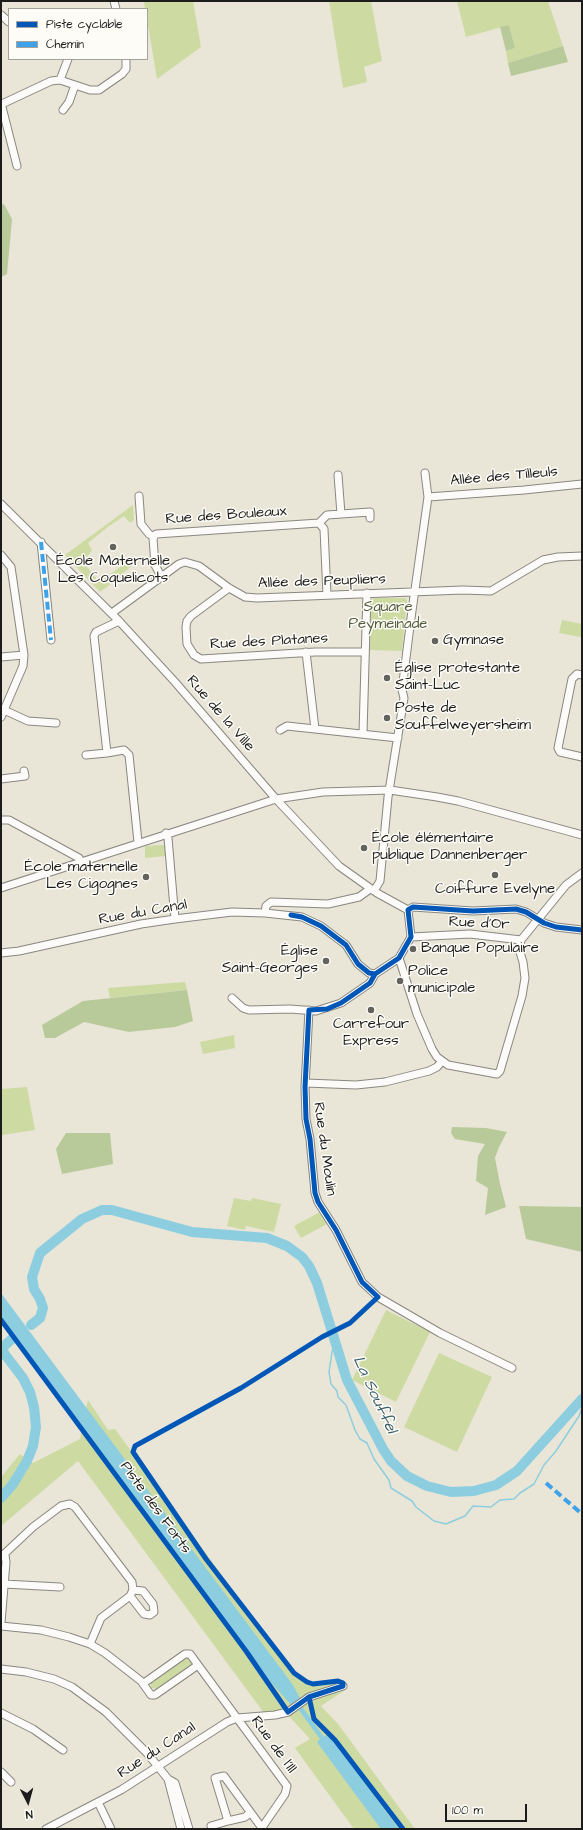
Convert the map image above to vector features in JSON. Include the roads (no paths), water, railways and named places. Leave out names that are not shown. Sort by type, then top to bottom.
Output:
[{"type":"street","points":[[60,80],[68,60]]},
{"type":"street","points":[[17,166],[5,132],[1,103],[51,81],[60,80],[90,90],[98,90],[122,74],[126,69],[126,60]]},
{"type":"street","points":[[63,110],[69,102],[75,85]]},
{"type":"street","points":[[265,913],[266,906],[269,903],[328,904],[359,897],[372,890],[380,881],[390,790],[404,698],[402,690],[428,497],[426,473]]},
{"type":"street","points":[[338,475],[341,514]]},
{"type":"street","name":"Allée des Tilleuls","points":[[428,497],[582,484]]},
{"type":"street","points":[[139,496],[141,524],[149,534],[154,537]]},
{"type":"street","name":"Rue de la Ville","points":[[1,504],[119,620],[175,682],[276,799],[339,866],[372,890],[408,910]]},
{"type":"street","name":"Rue des Bouleaux","points":[[161,576],[155,565],[154,537],[156,534],[321,521],[327,516],[341,514],[370,512],[370,518]]},
{"type":"street","points":[[321,521],[324,529],[327,595]]},
{"type":"street","points":[[41,542],[51,640]]},
{"type":"street","points":[[1,555],[11,567],[24,655],[23,666],[1,718]]},
{"type":"street","name":"Allée des Peupliers","points":[[112,613],[179,564],[190,563],[199,566],[229,588],[245,597],[257,598],[367,593],[493,590],[543,560],[558,557],[582,556]]},
{"type":"street","name":"Rue des Platanes","points":[[229,588],[190,616],[186,626],[187,644],[194,655],[201,659],[306,652],[364,652]]},
{"type":"street","points":[[363,733],[364,652],[367,593]]},
{"type":"street","points":[[107,753],[94,636],[96,632],[119,620]]},
{"type":"street","points":[[306,652],[315,729]]},
{"type":"street","points":[[1,658],[24,655]]},
{"type":"street","points":[[582,675],[577,674],[572,679],[558,748],[560,752],[582,757]]},
{"type":"street","points":[[4,710],[28,721],[56,723]]},
{"type":"street","points":[[280,730],[287,726],[356,734],[363,733],[398,738]]},
{"type":"street","points":[[86,755],[124,750],[129,755],[138,842]]},
{"type":"street","points":[[1,779],[25,776],[24,771]]},
{"type":"street","points":[[1,887],[276,799],[323,792],[390,790],[458,801],[582,835]]},
{"type":"street","points":[[1,820],[9,820],[79,858],[81,862]]},
{"type":"street","points":[[166,834],[168,838],[175,919]]},
{"type":"street","name":"Rue d'Or","points":[[411,937],[470,934],[521,940],[566,885],[582,873]]},
{"type":"street","points":[[232,998],[243,1008],[249,1010],[327,1009],[341,1003],[370,983],[375,974],[399,958],[411,937],[408,910],[413,907],[473,911],[516,909],[526,912],[538,920],[556,927],[582,930]]},
{"type":"street","name":"Rue du Canal","points":[[1,953],[19,951],[133,926],[175,919],[232,912],[265,913],[302,917],[321,926],[346,945],[358,964],[369,973],[375,974]]},
{"type":"street","points":[[399,958],[417,1014],[432,1049],[442,1061],[448,1065],[497,1074],[500,1071],[522,996],[525,978],[523,962],[519,949],[521,940]]},
{"type":"street","name":"Rue du Moulin","points":[[309,1010],[306,1119],[310,1140],[315,1193],[318,1202],[336,1230],[362,1282],[378,1297],[440,1333],[512,1368]]},
{"type":"street","points":[[306,1084],[356,1085],[385,1082],[429,1071],[437,1068],[442,1061]]},
{"type":"street","points":[[90,1644],[101,1618],[132,1593],[132,1582],[75,1507],[70,1504],[61,1506],[39,1523],[3,1556],[6,1562],[1,1624],[41,1630],[90,1644],[105,1653],[144,1683],[151,1694],[155,1695],[198,1665]]},
{"type":"street","points":[[4,1584],[60,1587]]},
{"type":"street","points":[[144,1683],[185,1654],[190,1654],[237,1718]]},
{"type":"street","points":[[1,1669],[18,1670],[48,1677],[72,1687],[106,1712],[124,1728],[168,1779],[172,1781],[176,1787],[188,1829]]},
{"type":"street","name":"Rue du Canal","points":[[46,1829],[121,1790],[227,1722],[237,1718],[275,1715],[289,1711],[304,1700],[343,1686]]},
{"type":"street","points":[[1,1713],[32,1728],[63,1750]]},
{"type":"street","name":"Rue de l'Ill","points":[[237,1718],[287,1786],[285,1794],[261,1828]]},
{"type":"street","points":[[1,1772],[11,1782]]},
{"type":"street","points":[[228,1822],[216,1778],[224,1776],[261,1828]]},
{"type":"street","points":[[168,1779],[181,1829]]},
{"type":"street","points":[[98,1802],[111,1829]]},
{"type":"street","points":[[210,1826],[244,1817],[250,1813]]},
{"type":"water","points":[[1,1293],[293,1685],[301,1700],[299,1702],[324,1737],[328,1734],[399,1829],[381,1829],[317,1742],[320,1739],[295,1705],[292,1706],[270,1681],[1,1316]]},
{"type":"waterway","name":"La Souffel","points":[[31,1325],[40,1318],[43,1308],[34,1289],[32,1277],[40,1253],[82,1219],[102,1210],[112,1210],[192,1232],[267,1238],[287,1246],[302,1257],[309,1266],[317,1283],[347,1380],[383,1449],[391,1461],[407,1476],[427,1486],[451,1492],[474,1491],[496,1485],[517,1471],[582,1399]]},
{"type":"waterway","name":"La Souffel","points":[[1,1498],[13,1484],[27,1461],[33,1446],[36,1427],[34,1407],[30,1392],[23,1378],[3,1352],[4,1346],[12,1339]]},
{"type":"waterway","points":[[335,1344],[332,1352],[329,1372],[331,1384],[337,1391],[338,1397],[346,1405],[360,1439],[367,1443],[374,1459],[389,1480],[391,1488],[412,1501],[416,1507],[434,1521],[446,1524],[465,1516],[473,1506],[491,1507],[500,1500],[514,1499],[534,1484],[544,1465],[556,1451],[579,1416],[582,1408]]},
{"type":"place","name":"École Maternelle Les Coquelicots","points":[[113,547]]},
{"type":"place","name":"Gymnase","points":[[435,641]]},
{"type":"place","name":"Église protestante Saint-Luc","points":[[387,678]]},
{"type":"place","name":"Poste de Souffelweyersheim","points":[[387,718]]},
{"type":"place","name":"École élémentaire publique Dannenberger","points":[[364,848]]},
{"type":"place","name":"Coiffure Evelyne","points":[[495,875]]},
{"type":"place","name":"École maternelle Les Cigognes","points":[[146,877]]},
{"type":"place","name":"Banque Populaire","points":[[413,949]]},
{"type":"place","name":"Église Saint-Georges","points":[[326,961]]},
{"type":"place","name":"Police municipale","points":[[400,981]]},
{"type":"place","name":"Carrefour Express","points":[[371,1010]]},
{"type":"park label","name":"Square Peymeinade","points":[[388,616]]}]
